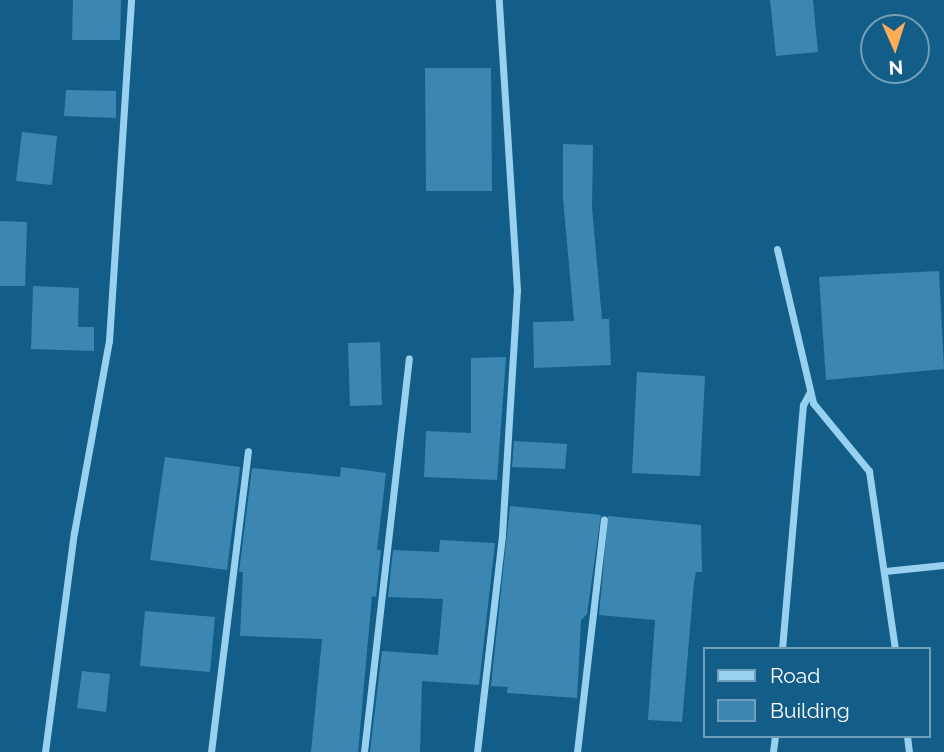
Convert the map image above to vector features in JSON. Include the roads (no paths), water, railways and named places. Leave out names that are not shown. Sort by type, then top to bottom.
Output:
[{"type":"street","points":[[46,752],[74,533],[109,341],[131,0]]},
{"type":"street","points":[[477,752],[502,535],[517,290],[499,0]]},
{"type":"street","points":[[777,249],[813,403],[869,471],[895,647]]},
{"type":"street","points":[[364,752],[409,359]]},
{"type":"street","points":[[782,647],[803,405],[810,392]]},
{"type":"street","points":[[211,752],[248,451]]},
{"type":"street","points":[[578,752],[604,520]]},
{"type":"street","points":[[885,571],[944,565]]}]
